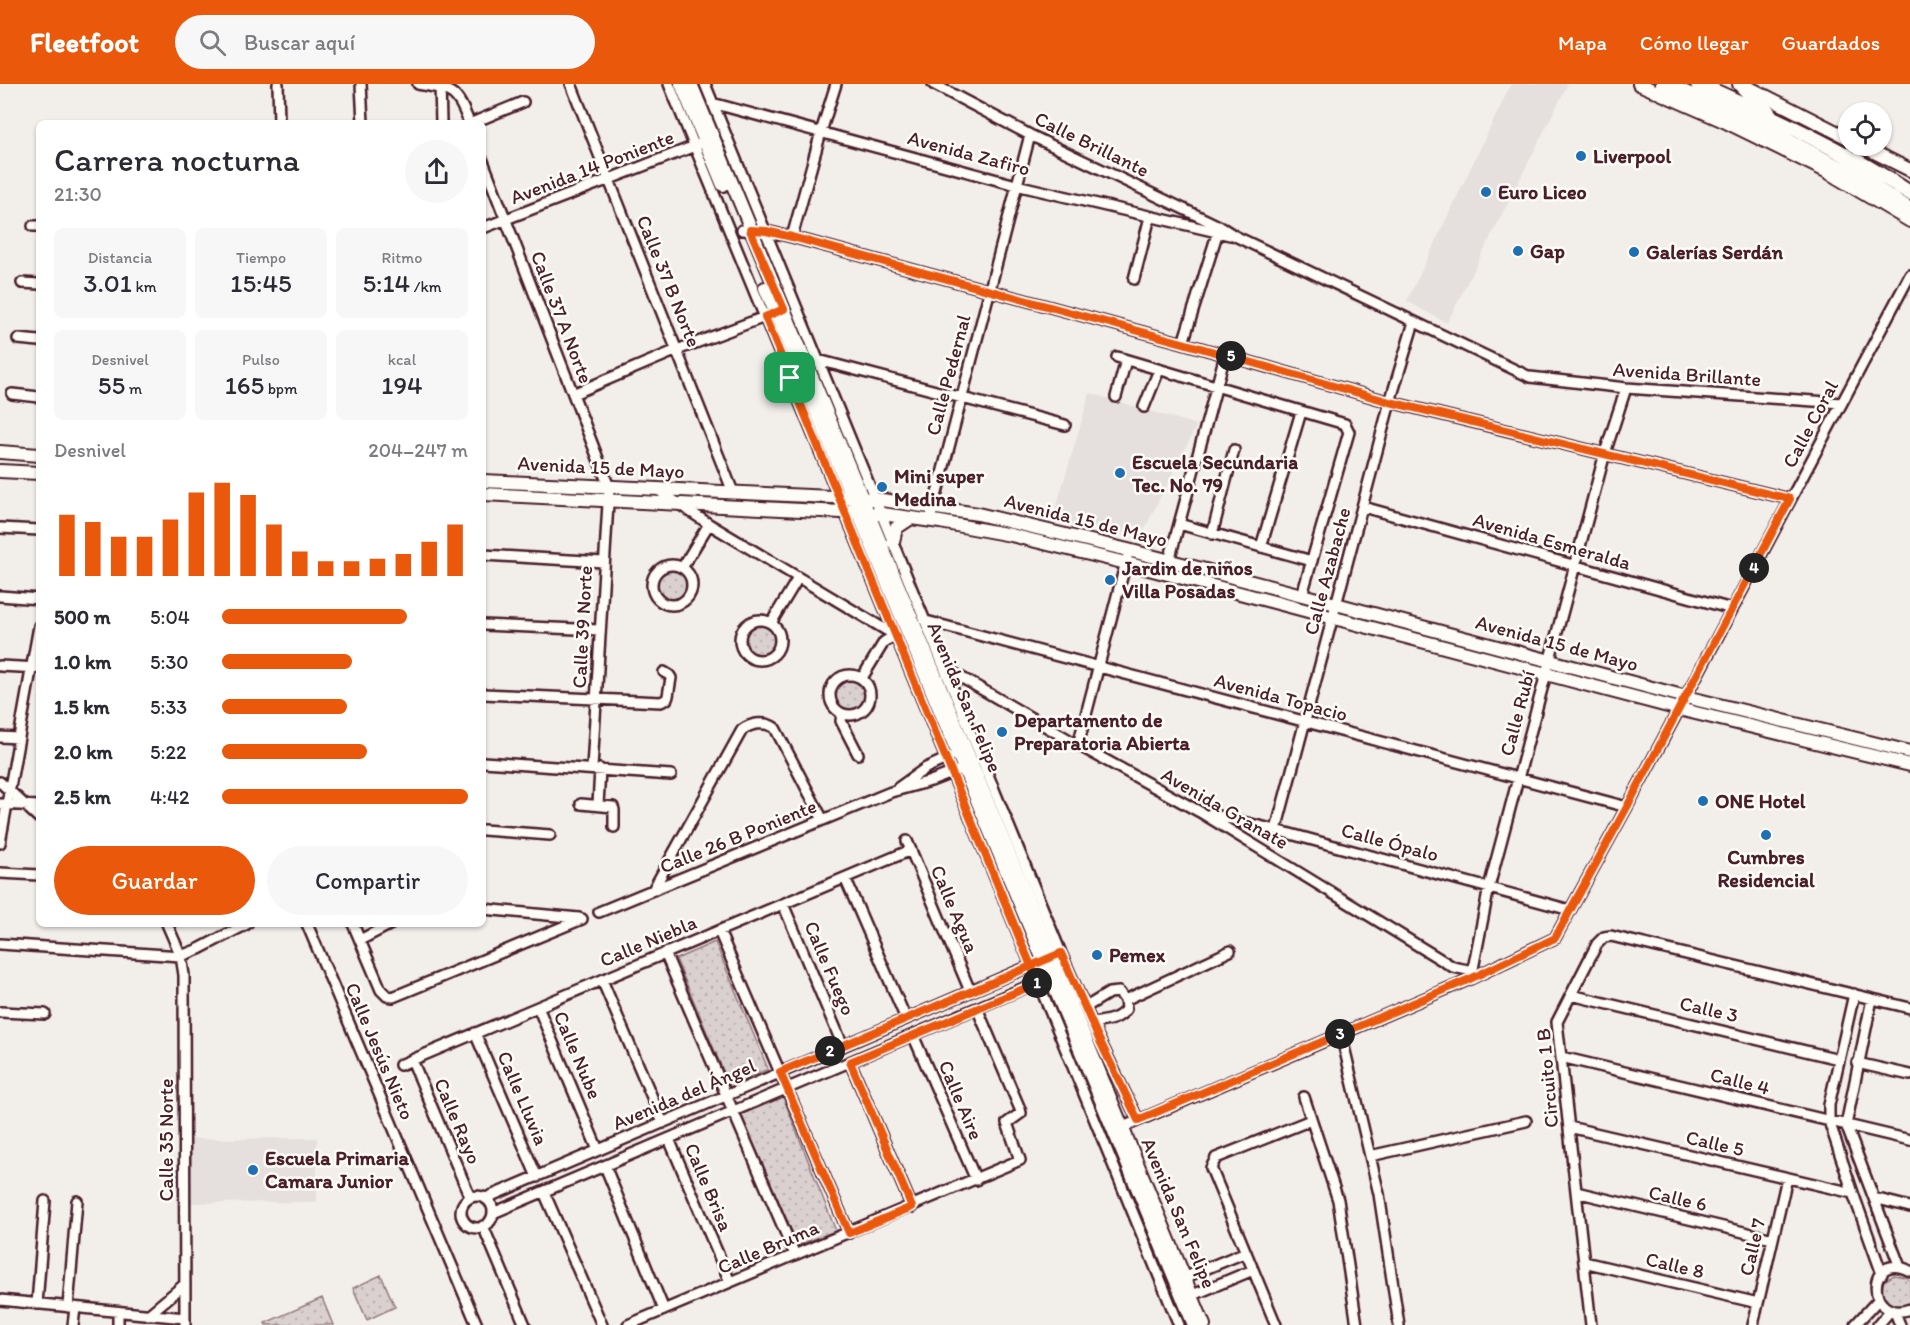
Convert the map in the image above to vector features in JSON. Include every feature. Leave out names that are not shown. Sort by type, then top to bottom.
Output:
[{"type":"main road","name":"Avenida San Felipe","points":[[681,84],[705,143],[746,230],[775,313],[863,499],[864,514],[915,650],[962,751]]},
{"type":"main road","name":"Avenida San Felipe","points":[[691,84],[705,143]]},
{"type":"main road","points":[[1639,84],[1828,167],[1861,179],[1910,210]]},
{"type":"main road","points":[[1663,84],[1732,112],[1828,167],[1910,221]]},
{"type":"main road","points":[[1698,84],[1874,170],[1910,193]]},
{"type":"main road","points":[[1741,84],[1778,122]]},
{"type":"main road","points":[[1741,84],[1838,133]]},
{"type":"main road","points":[[1882,156],[1910,170]]},
{"type":"main road","points":[[0,452],[36,455]]},
{"type":"main road","points":[[0,471],[36,473]]},
{"type":"main road","name":"Avenida 15 de Mayo","points":[[486,481],[863,499],[978,514],[1332,617],[1679,709],[1910,765]]},
{"type":"main road","name":"Avenida 15 de Mayo","points":[[486,494],[882,514],[930,520],[1127,556],[1169,561],[1686,697],[1910,752]]},
{"type":"main road","name":"Avenida San Felipe","points":[[864,514],[928,657],[962,751],[963,769],[1052,957],[1153,1227],[1180,1279]]},
{"type":"main road","points":[[893,542],[896,528],[911,518]]},
{"type":"main road","name":"Avenida San Felipe","points":[[1059,974],[1084,1012],[1118,1129],[1180,1279],[1204,1325]]},
{"type":"main road","name":"Avenida San Felipe","points":[[1188,1297],[1194,1325]]},
{"type":"street","points":[[278,84],[279,120]]},
{"type":"street","points":[[361,84],[363,120]]},
{"type":"street","points":[[417,84],[440,86],[449,90],[457,97],[470,120]]},
{"type":"street","name":"Calle 37 B Norte","points":[[571,84],[733,492]]},
{"type":"street","name":"Avenida San Felipe","points":[[669,84],[705,143],[775,313],[839,498],[946,759],[963,769],[1031,966],[1179,1325]]},
{"type":"street","name":"Avenida San Felipe","points":[[705,84],[818,360],[863,499],[882,514],[926,621],[1052,957]]},
{"type":"street","points":[[792,237],[836,84]]},
{"type":"street","name":"Calle Brillante","points":[[933,84],[1218,229],[1530,377]]},
{"type":"street","points":[[440,86],[441,120]]},
{"type":"street","points":[[478,120],[523,102]]},
{"type":"street","name":"Avenida Zafiro","points":[[712,103],[1016,185],[1150,217],[1218,229]]},
{"type":"street","name":"Calle Pedernal","points":[[930,520],[1030,135]]},
{"type":"street","name":"Avenida 14 Poniente","points":[[486,227],[705,143]]},
{"type":"street","name":"Calle 37 A Norte","points":[[486,169],[609,487]]},
{"type":"street","points":[[1134,279],[1150,217]]},
{"type":"street","points":[[1183,343],[1218,229]]},
{"type":"street","points":[[746,230],[766,231],[792,237],[1183,343],[1390,402],[1790,499]]},
{"type":"street","name":"Calle Coral","points":[[1472,975],[1555,938],[1910,275]]},
{"type":"street","points":[[22,283],[36,284]]},
{"type":"street","points":[[573,394],[677,350],[775,313]]},
{"type":"street","name":"Calle Azabache","points":[[1276,830],[1390,402],[1414,322]]},
{"type":"street","points":[[18,339],[36,340]]},
{"type":"street","points":[[1169,561],[1225,355]]},
{"type":"street","points":[[1116,397],[1122,358],[1345,424],[1349,432],[1302,595]]},
{"type":"street","points":[[818,360],[1065,425]]},
{"type":"street","points":[[1144,407],[1159,370]]},
{"type":"street","name":"Avenida Brillante","points":[[1530,377],[1626,388],[1842,403]]},
{"type":"street","name":"Calle Rubí","points":[[1472,975],[1489,887],[1605,453],[1626,388]]},
{"type":"street","points":[[12,394],[36,397]]},
{"type":"street","points":[[1261,547],[1301,412]]},
{"type":"street","points":[[1212,534],[1234,450]]},
{"type":"street","name":"Calle 39 Norte","points":[[598,805],[597,699],[609,487]]},
{"type":"street","name":"Avenida Granate","points":[[658,490],[709,524],[895,635],[944,668],[1200,812],[1453,967],[1472,975]]},
{"type":"street","name":"Avenida Esmeralda","points":[[1363,507],[1732,609]]},
{"type":"street","points":[[682,568],[709,524]]},
{"type":"street","points":[[1179,525],[1312,561]]},
{"type":"street","points":[[0,528],[36,530]]},
{"type":"street","points":[[486,555],[603,562]]},
{"type":"street","points":[[1078,745],[1127,556]]},
{"type":"street","points":[[669,566],[682,568],[691,578],[691,591],[682,602],[669,604],[663,602],[654,592],[654,579],[657,573],[669,566]]},
{"type":"street","points":[[771,623],[798,578]]},
{"type":"street","points":[[0,596],[36,598]]},
{"type":"street","points":[[764,621],[771,623],[780,635],[778,650],[768,659],[753,659],[742,649],[741,635],[750,623],[764,621]]},
{"type":"street","name":"Avenida Topacio","points":[[926,621],[1627,807]]},
{"type":"street","points":[[486,625],[600,630]]},
{"type":"street","points":[[862,678],[884,642],[895,635]]},
{"type":"street","points":[[0,666],[35,668],[4,804],[0,843]]},
{"type":"street","points":[[486,694],[664,701],[668,696],[671,678],[664,672]]},
{"type":"street","points":[[848,675],[862,678],[870,690],[871,698],[868,705],[864,711],[857,714],[850,716],[842,714],[832,704],[831,689],[840,678],[848,675]]},
{"type":"street","points":[[842,714],[841,721],[858,754]]},
{"type":"street","points":[[653,890],[742,730],[749,725],[767,724],[775,728],[823,820]]},
{"type":"street","points":[[0,737],[19,738]]},
{"type":"street","name":"Calle 26 B Poniente","points":[[891,792],[926,768],[962,751]]},
{"type":"street","points":[[486,762],[672,775]]},
{"type":"street","points":[[926,768],[932,781]]},
{"type":"street","name":"Calle 26 B Poniente","points":[[599,912],[891,792],[932,781],[963,769]]},
{"type":"street","points":[[0,782],[36,815]]},
{"type":"street","points":[[4,804],[36,806]]},
{"type":"street","points":[[581,804],[613,807],[614,827]]},
{"type":"street","name":"Calle Ópalo","points":[[1200,812],[1276,830],[1570,910]]},
{"type":"street","points":[[486,830],[550,835]]},
{"type":"street","name":"Calle Niebla","points":[[400,1065],[845,878],[909,846]]},
{"type":"street","name":"Calle Agua","points":[[909,846],[970,991]]},
{"type":"street","points":[[0,873],[36,874]]},
{"type":"street","points":[[845,878],[906,1019]]},
{"type":"street","name":"Calle Fuego","points":[[783,904],[843,1046]]},
{"type":"street","points":[[354,927],[381,990],[387,996],[400,995],[582,919],[486,909]]},
{"type":"street","name":"Calle 35 Norte","points":[[168,927],[180,956],[184,975],[185,1322]]},
{"type":"street","points":[[0,944],[180,956],[199,949],[241,927]]},
{"type":"street","name":"Calle Jesús Nieto","points":[[308,927],[477,1325]]},
{"type":"street","points":[[360,940],[385,927]]},
{"type":"street","points":[[719,931],[849,1233]]},
{"type":"street","name":"Circuito 1 B","points":[[1591,1325],[1557,1022],[1597,944],[1604,937],[1611,936],[1910,1008]]},
{"type":"street","points":[[1125,1000],[1230,951]]},
{"type":"street","points":[[665,953],[795,1255]]},
{"type":"street","name":"Avenida del Ángel","points":[[486,1198],[1052,957]]},
{"type":"street","name":"Avenida del Ángel","points":[[493,1214],[1059,974]]},
{"type":"street","points":[[1118,1129],[1341,1034],[1472,975]]},
{"type":"street","points":[[602,980],[663,1123]]},
{"type":"street","points":[[1084,1012],[1109,993],[1119,992],[1125,1000],[1126,1009],[1120,1016],[1113,1019],[1093,1023]]},
{"type":"street","points":[[1854,994],[1829,1105],[1829,1121],[1882,1274]]},
{"type":"street","name":"Calle 3","points":[[1571,995],[1839,1059]]},
{"type":"street","points":[[1872,999],[1846,1125],[1874,1198],[1906,1267],[1890,1269],[1882,1274],[1876,1283],[1875,1290],[1878,1300],[1885,1309],[1893,1312],[1900,1313],[1910,1309]]},
{"type":"street","name":"Calle Nube","points":[[538,1006],[598,1150]]},
{"type":"street","name":"Calle Bruma","points":[[628,1325],[1020,1160],[1007,1123],[1018,1116],[1020,1109],[977,1008]]},
{"type":"street","points":[[0,1012],[45,1014]]},
{"type":"street","name":"Avenida San Felipe","points":[[1084,1012],[1093,1023],[1138,1120]]},
{"type":"street","name":"Calle Lluvia","points":[[475,1033],[537,1176]]},
{"type":"street","points":[[1341,1034],[1379,1194],[1399,1325]]},
{"type":"street","name":"Calle Aire","points":[[914,1035],[976,1180]]},
{"type":"street","name":"Calle 4","points":[[1561,1057],[1910,1140]]},
{"type":"street","name":"Calle Rayo","points":[[412,1060],[470,1197]]},
{"type":"street","points":[[850,1062],[912,1207]]},
{"type":"street","points":[[1857,1063],[1910,1075]]},
{"type":"street","points":[[1304,1097],[1338,1200],[1357,1325]]},
{"type":"street","points":[[1276,1325],[1211,1168],[1216,1158],[1311,1120]]},
{"type":"street","points":[[1370,1156],[1526,1121]]},
{"type":"street","name":"Calle 5","points":[[1569,1127],[1853,1193]]},
{"type":"street","name":"Calle Brisa","points":[[669,1139],[730,1282]]},
{"type":"street","points":[[605,1166],[664,1310]]},
{"type":"street","name":"Calle 7","points":[[1753,1325],[1787,1178]]},
{"type":"street","points":[[544,1192],[602,1325]]},
{"type":"street","name":"Calle 6","points":[[1576,1192],[1773,1239]]},
{"type":"street","points":[[470,1197],[486,1198],[493,1214],[489,1222],[483,1227],[470,1227],[462,1220],[461,1209],[470,1197]]},
{"type":"street","points":[[1874,1198],[1910,1207]]},
{"type":"street","points":[[37,1304],[45,1201]]},
{"type":"street","points":[[73,1325],[71,1307],[77,1201]]},
{"type":"street","points":[[483,1227],[525,1325]]},
{"type":"street","points":[[1140,1232],[1153,1227]]},
{"type":"street","points":[[1180,1279],[1246,1252]]},
{"type":"street","name":"Calle 8","points":[[1584,1262],[1758,1303]]},
{"type":"street","points":[[1188,1297],[1253,1270]]},
{"type":"street","points":[[148,1315],[185,1284]]},
{"type":"street","points":[[0,1300],[148,1315],[185,1322]]},
{"type":"street","points":[[1855,1325],[1878,1300]]},
{"type":"street","points":[[118,1312],[118,1325]]},
{"type":"street","points":[[1878,1325],[1893,1312]]},
{"type":"street","points":[[1893,1312],[1900,1325]]},
{"type":"shaded area","name":"Euro Liceo","points":[[1511,84],[1568,84],[1447,323],[1407,301]]},
{"type":"shaded area","name":"Escuela Secundaria Tec. No. 79","points":[[1090,393],[1197,425],[1141,536],[1052,521]]},
{"type":"shaded area","points":[[664,568],[682,569],[690,585],[679,600],[662,599],[654,584]]},
{"type":"shaded area","points":[[752,624],[770,625],[778,640],[767,656],[750,655],[742,639]]},
{"type":"shaded area","points":[[842,679],[860,680],[868,696],[857,711],[840,710],[832,695]]},
{"type":"shaded area","points":[[715,942],[768,1069],[730,1087],[676,959]]},
{"type":"shaded area","points":[[783,1097],[836,1231],[798,1245],[740,1114]]},
{"type":"shaded area","name":"Escuela Primaria Camara Junior","points":[[317,1138],[317,1202],[189,1203],[189,1139]]},
{"type":"shaded area","points":[[381,1275],[395,1307],[367,1320],[353,1288]]},
{"type":"shaded area","points":[[1894,1275],[1905,1277],[1910,1281],[1910,1303],[1903,1309],[1887,1306],[1880,1291],[1884,1281]]},
{"type":"shaded area","points":[[322,1298],[333,1325],[266,1325],[265,1323]]},
{"type":"place","name":"Liverpool","points":[[1581,156]]},
{"type":"place","name":"Euro Liceo","points":[[1486,192]]},
{"type":"place","name":"Gap","points":[[1518,251]]},
{"type":"place","name":"Galerías Serdán","points":[[1634,252]]},
{"type":"place","name":"Escuela Secundaria Tec. No. 79","points":[[1120,473]]},
{"type":"place","name":"Mini super Medina","points":[[882,487]]},
{"type":"place","name":"Jardin de niños Villa Posadas","points":[[1110,580]]},
{"type":"place","name":"Departamento de Preparatoria Abierta","points":[[1002,732]]},
{"type":"place","name":"ONE Hotel","points":[[1703,801]]},
{"type":"place","name":"Cumbres Residencial","points":[[1766,835]]},
{"type":"place","name":"Pemex","points":[[1097,955]]},
{"type":"place","name":"Escuela Primaria Camara Junior","points":[[253,1170]]},
{"type":"route","points":[[790,378],[765,317],[784,309],[750,230],[792,237],[1183,343],[1390,402],[1790,499],[1555,938],[1470,979],[1138,1120],[1061,953],[1031,966],[780,1072],[849,1233],[912,1207],[850,1062],[1038,983],[1031,966],[952,772],[790,378]]}]
